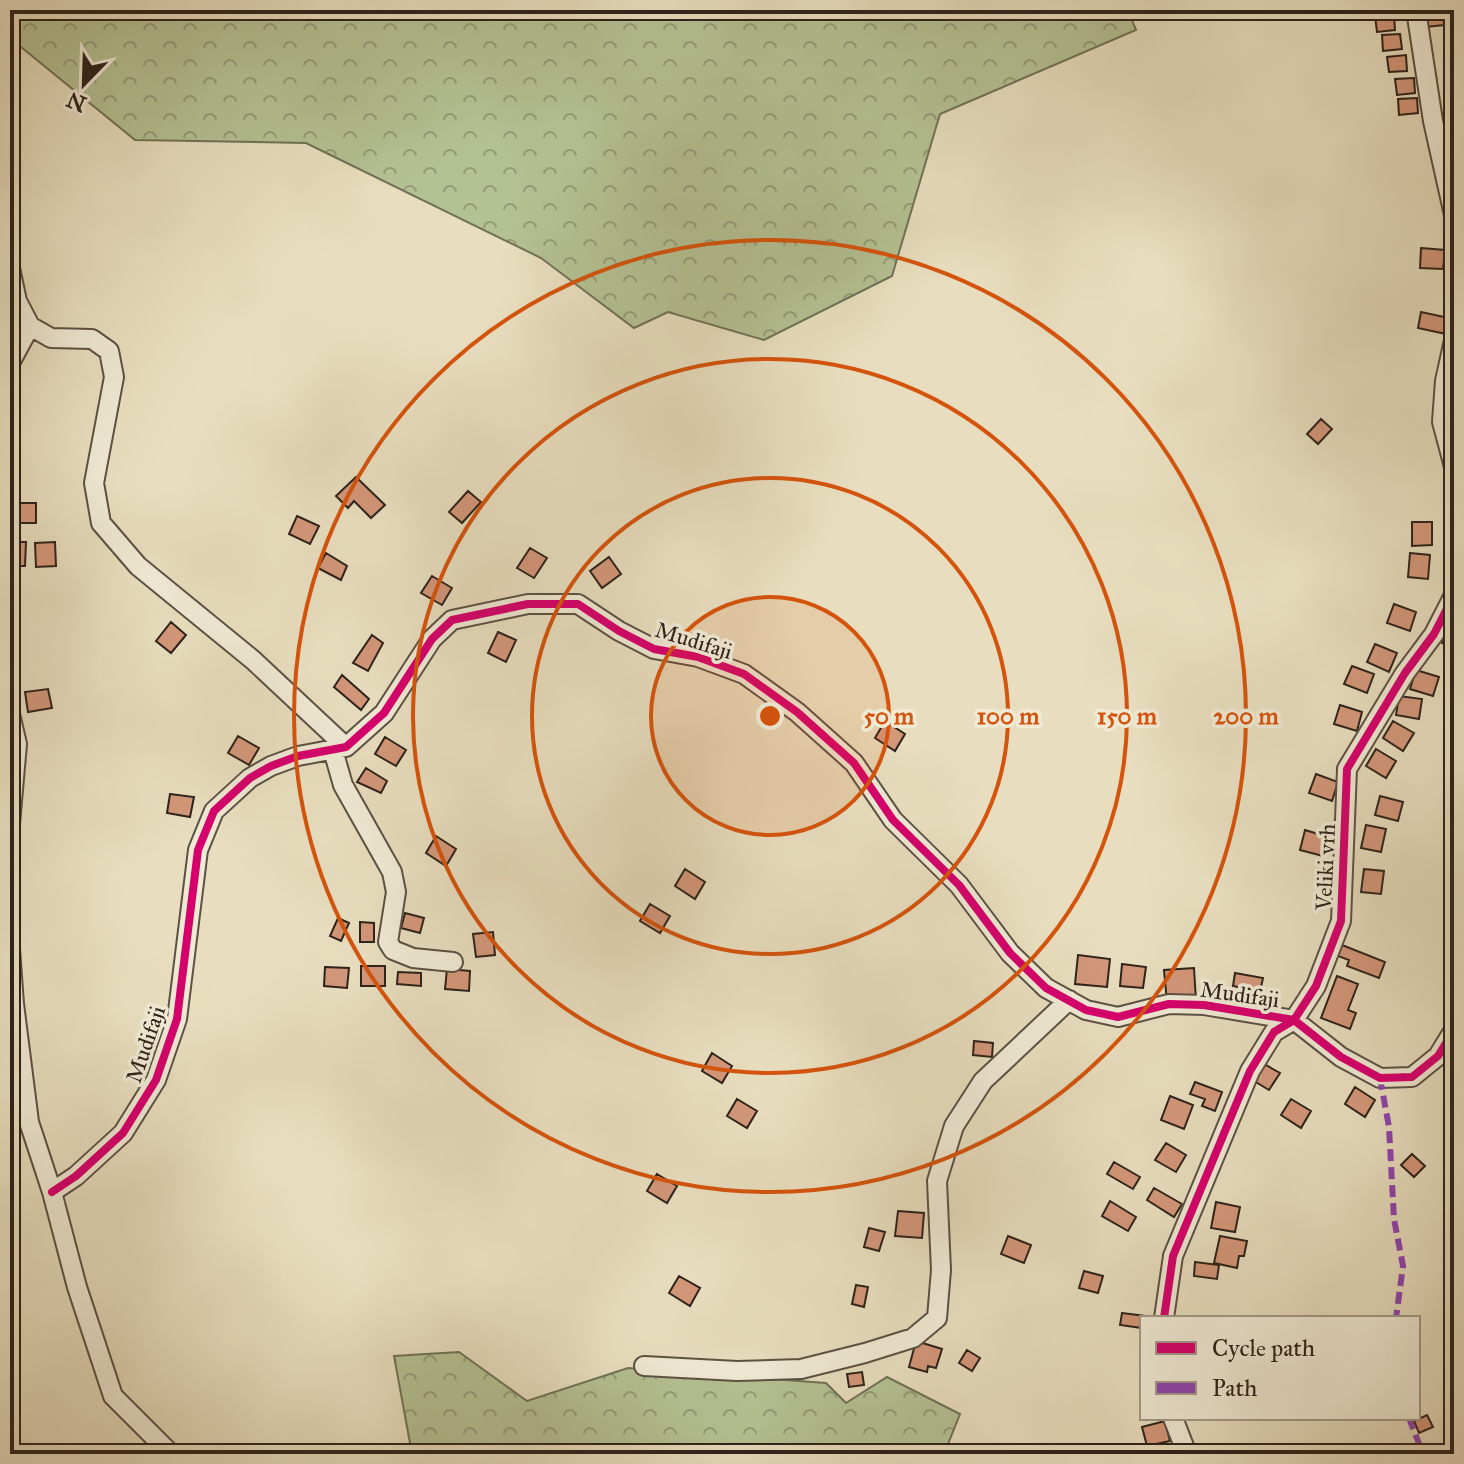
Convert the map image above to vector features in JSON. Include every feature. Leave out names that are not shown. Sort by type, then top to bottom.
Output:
[{"type":"street","points":[[1416,10],[1433,121],[1454,215]]},
{"type":"street","points":[[10,268],[17,301],[30,326],[51,338],[92,339],[109,351],[114,377],[94,483],[101,523],[138,566],[253,660],[339,748],[343,785],[392,872],[396,892],[388,942],[393,950],[413,958],[453,962]]},
{"type":"street","points":[[10,363],[30,326]]},
{"type":"street","points":[[1454,340],[1445,381],[1442,422],[1454,467]]},
{"type":"street","name":"Veliki vrh","points":[[1164,1316],[1173,1256],[1250,1071],[1274,1032],[1294,1020],[1316,986],[1341,921],[1347,769],[1405,673],[1434,634],[1454,595]]},
{"type":"street","name":"Mudifaji","points":[[52,1192],[76,1176],[123,1133],[156,1080],[177,1019],[198,850],[214,811],[250,778],[298,756],[339,748],[384,713],[432,639],[452,620],[528,604],[578,604],[654,649],[698,657],[744,674],[797,712],[854,763],[893,820],[959,885],[1010,953],[1046,988],[1086,1010],[1118,1017],[1169,1004],[1204,1005],[1294,1020],[1341,1057],[1380,1078],[1412,1077],[1438,1056],[1454,1030]]},
{"type":"street","points":[[10,714],[17,744],[10,824]]},
{"type":"street","points":[[10,949],[29,1122],[52,1192],[77,1287],[113,1396],[171,1454]]},
{"type":"street","points":[[644,1366],[737,1371],[801,1369],[913,1338],[937,1318],[941,1270],[937,1181],[954,1126],[983,1081],[1069,1000]]},
{"type":"street","points":[[1174,1420],[1187,1454]]},
{"type":"green space","points":[[10,10],[1128,10],[1136,30],[940,114],[892,276],[764,340],[668,312],[634,328],[541,258],[306,143],[135,140],[10,38]]},
{"type":"green space","points":[[459,1352],[527,1401],[628,1368],[826,1383],[846,1403],[887,1377],[960,1414],[944,1454],[412,1454],[394,1356]]},
{"type":"building","points":[[1443,10],[1444,25],[1426,27],[1424,11]]},
{"type":"building","points":[[1394,14],[1395,30],[1377,32],[1375,16]]},
{"type":"building","points":[[1400,34],[1402,49],[1383,51],[1382,35]]},
{"type":"building","points":[[1406,55],[1407,71],[1389,72],[1387,57]]},
{"type":"building","points":[[1414,78],[1415,93],[1397,95],[1395,79]]},
{"type":"building","points":[[1417,98],[1418,113],[1399,115],[1398,99]]},
{"type":"building","points":[[1454,114],[1454,130],[1442,131],[1441,115]]},
{"type":"building","points":[[1421,248],[1445,250],[1443,269],[1420,268]]},
{"type":"building","points":[[1421,312],[1449,318],[1446,334],[1418,328]]},
{"type":"building","points":[[1321,419],[1332,429],[1318,444],[1307,434]]},
{"type":"building","points":[[356,477],[385,505],[371,518],[354,501],[348,508],[336,496]]},
{"type":"building","points":[[468,491],[481,502],[462,523],[449,512]]},
{"type":"building","points":[[12,503],[36,503],[36,523],[12,523]]},
{"type":"building","points":[[297,516],[319,526],[310,544],[289,534]]},
{"type":"building","points":[[1412,522],[1432,522],[1432,545],[1412,546]]},
{"type":"building","points":[[10,542],[26,542],[25,566],[10,566]]},
{"type":"building","points":[[55,542],[56,566],[36,567],[35,543]]},
{"type":"building","points":[[530,548],[547,558],[534,578],[517,568]]},
{"type":"building","points":[[326,553],[347,566],[341,580],[318,568]]},
{"type":"building","points":[[1410,553],[1430,555],[1428,579],[1408,577]]},
{"type":"building","points":[[609,557],[621,574],[602,588],[590,571]]},
{"type":"building","points":[[432,576],[452,588],[442,605],[421,593]]},
{"type":"building","points":[[1394,604],[1416,612],[1410,631],[1387,623]]},
{"type":"building","points":[[171,622],[186,635],[171,653],[156,641]]},
{"type":"building","points":[[1450,625],[1454,627],[1454,648],[1442,643]]},
{"type":"building","points":[[498,632],[516,640],[506,662],[488,653]]},
{"type":"building","points":[[372,635],[383,643],[368,671],[353,663]]},
{"type":"building","points":[[1375,644],[1397,653],[1389,672],[1367,662]]},
{"type":"building","points":[[1352,666],[1374,674],[1367,693],[1344,684]]},
{"type":"building","points":[[1416,670],[1439,677],[1433,696],[1410,689]]},
{"type":"building","points":[[342,675],[369,699],[361,710],[334,687]]},
{"type":"building","points":[[48,689],[52,708],[28,712],[25,692]]},
{"type":"building","points":[[1399,696],[1422,699],[1419,719],[1396,715]]},
{"type":"building","points":[[1340,705],[1362,712],[1357,731],[1334,724]]},
{"type":"building","points":[[885,721],[905,734],[895,751],[875,738]]},
{"type":"building","points":[[1393,721],[1414,733],[1403,751],[1383,738]]},
{"type":"building","points":[[238,736],[259,748],[249,765],[228,753]]},
{"type":"building","points":[[385,737],[406,750],[396,766],[375,754]]},
{"type":"building","points":[[1376,749],[1396,761],[1386,778],[1366,766]]},
{"type":"building","points":[[366,768],[387,781],[381,793],[357,782]]},
{"type":"building","points":[[1316,774],[1338,782],[1332,801],[1309,793]]},
{"type":"building","points":[[170,794],[194,797],[190,817],[167,813]]},
{"type":"building","points":[[1380,796],[1403,802],[1398,821],[1375,815]]},
{"type":"building","points":[[1366,825],[1386,829],[1381,852],[1361,848]]},
{"type":"building","points":[[1305,830],[1328,837],[1323,856],[1300,850]]},
{"type":"building","points":[[436,836],[456,849],[446,866],[426,853]]},
{"type":"building","points":[[685,869],[705,882],[695,899],[675,886]]},
{"type":"building","points":[[1364,869],[1384,871],[1381,894],[1361,892]]},
{"type":"building","points":[[650,904],[670,916],[660,933],[640,921]]},
{"type":"building","points":[[405,913],[424,918],[420,933],[401,928]]},
{"type":"building","points":[[338,918],[349,923],[341,941],[330,936]]},
{"type":"building","points":[[360,922],[374,923],[374,942],[360,942]]},
{"type":"building","points":[[493,932],[495,955],[476,957],[473,934]]},
{"type":"building","points":[[1342,945],[1385,962],[1379,978],[1347,966],[1349,960],[1338,956]]},
{"type":"building","points":[[1078,955],[1110,959],[1107,987],[1075,984]]},
{"type":"building","points":[[1122,964],[1146,967],[1143,988],[1120,986]]},
{"type":"building","points":[[361,966],[385,966],[385,986],[361,986]]},
{"type":"building","points":[[325,967],[349,968],[347,988],[324,986]]},
{"type":"building","points":[[1194,968],[1196,1001],[1167,1002],[1164,970]]},
{"type":"building","points":[[447,969],[470,971],[469,991],[445,989]]},
{"type":"building","points":[[398,972],[421,973],[421,986],[397,984]]},
{"type":"building","points":[[1235,973],[1263,978],[1260,992],[1233,986]]},
{"type":"building","points":[[1337,976],[1358,984],[1348,1010],[1356,1013],[1350,1029],[1321,1018]]},
{"type":"building","points":[[974,1041],[993,1043],[992,1057],[973,1055]]},
{"type":"building","points":[[712,1053],[732,1066],[722,1083],[702,1071]]},
{"type":"building","points":[[1259,1061],[1280,1073],[1269,1090],[1249,1078]]},
{"type":"building","points":[[1195,1082],[1222,1092],[1215,1111],[1202,1106],[1205,1099],[1190,1094]]},
{"type":"building","points":[[1355,1087],[1375,1100],[1365,1117],[1345,1104]]},
{"type":"building","points":[[1170,1096],[1193,1105],[1184,1129],[1161,1120]]},
{"type":"building","points":[[737,1099],[757,1111],[747,1128],[727,1116]]},
{"type":"building","points":[[1291,1099],[1311,1111],[1301,1128],[1281,1115]]},
{"type":"building","points":[[1166,1143],[1186,1155],[1176,1172],[1155,1160]]},
{"type":"building","points":[[1412,1154],[1425,1166],[1414,1177],[1401,1165]]},
{"type":"building","points":[[1114,1162],[1140,1177],[1133,1189],[1107,1174]]},
{"type":"building","points":[[657,1174],[677,1186],[667,1203],[647,1191]]},
{"type":"building","points":[[1154,1188],[1182,1204],[1174,1217],[1147,1200]]},
{"type":"building","points":[[1110,1201],[1136,1217],[1128,1231],[1102,1216]]},
{"type":"building","points":[[1216,1202],[1240,1207],[1235,1232],[1211,1228]]},
{"type":"building","points":[[898,1211],[924,1213],[922,1238],[895,1236]]},
{"type":"building","points":[[869,1228],[885,1232],[879,1251],[864,1247]]},
{"type":"building","points":[[1008,1236],[1031,1245],[1024,1263],[1001,1254]]},
{"type":"building","points":[[1220,1236],[1247,1241],[1237,1268],[1214,1263]]},
{"type":"building","points":[[1195,1262],[1219,1265],[1217,1279],[1194,1276]]},
{"type":"building","points":[[1084,1271],[1103,1276],[1098,1293],[1079,1288]]},
{"type":"building","points":[[679,1276],[700,1288],[690,1306],[669,1293]]},
{"type":"building","points":[[856,1285],[868,1287],[864,1307],[852,1304]]},
{"type":"building","points":[[1122,1313],[1145,1316],[1140,1316],[1140,1328],[1120,1325]]},
{"type":"building","points":[[916,1341],[942,1349],[936,1368],[928,1366],[927,1372],[909,1367]]},
{"type":"building","points":[[967,1350],[980,1358],[972,1371],[959,1363]]},
{"type":"building","points":[[862,1372],[864,1385],[849,1387],[847,1374]]},
{"type":"building","points":[[1427,1415],[1433,1427],[1419,1433],[1414,1421]]},
{"type":"building","points":[[1165,1421],[1170,1441],[1147,1446],[1142,1427]]},
{"type":"marked path","points":[[1380,1078],[1389,1127],[1394,1219],[1403,1266],[1396,1316]]},
{"type":"marked path","points":[[1410,1420],[1423,1454]]},
{"type":"cycle path","points":[[1164,1316],[1173,1256],[1250,1071],[1274,1032],[1294,1020],[1316,986],[1341,921],[1347,769],[1405,673],[1434,634],[1454,595]]},
{"type":"cycle path","points":[[52,1192],[76,1176],[123,1133],[156,1080],[177,1019],[198,850],[214,811],[250,778],[271,766],[298,756],[346,747],[384,713],[432,639],[452,620],[528,604],[578,604],[654,649],[698,657],[744,674],[797,712],[854,763],[893,820],[959,885],[1010,953],[1046,988],[1086,1010],[1118,1017],[1169,1004],[1204,1005],[1294,1020],[1341,1057],[1380,1078],[1412,1077],[1438,1056],[1454,1030]]}]
